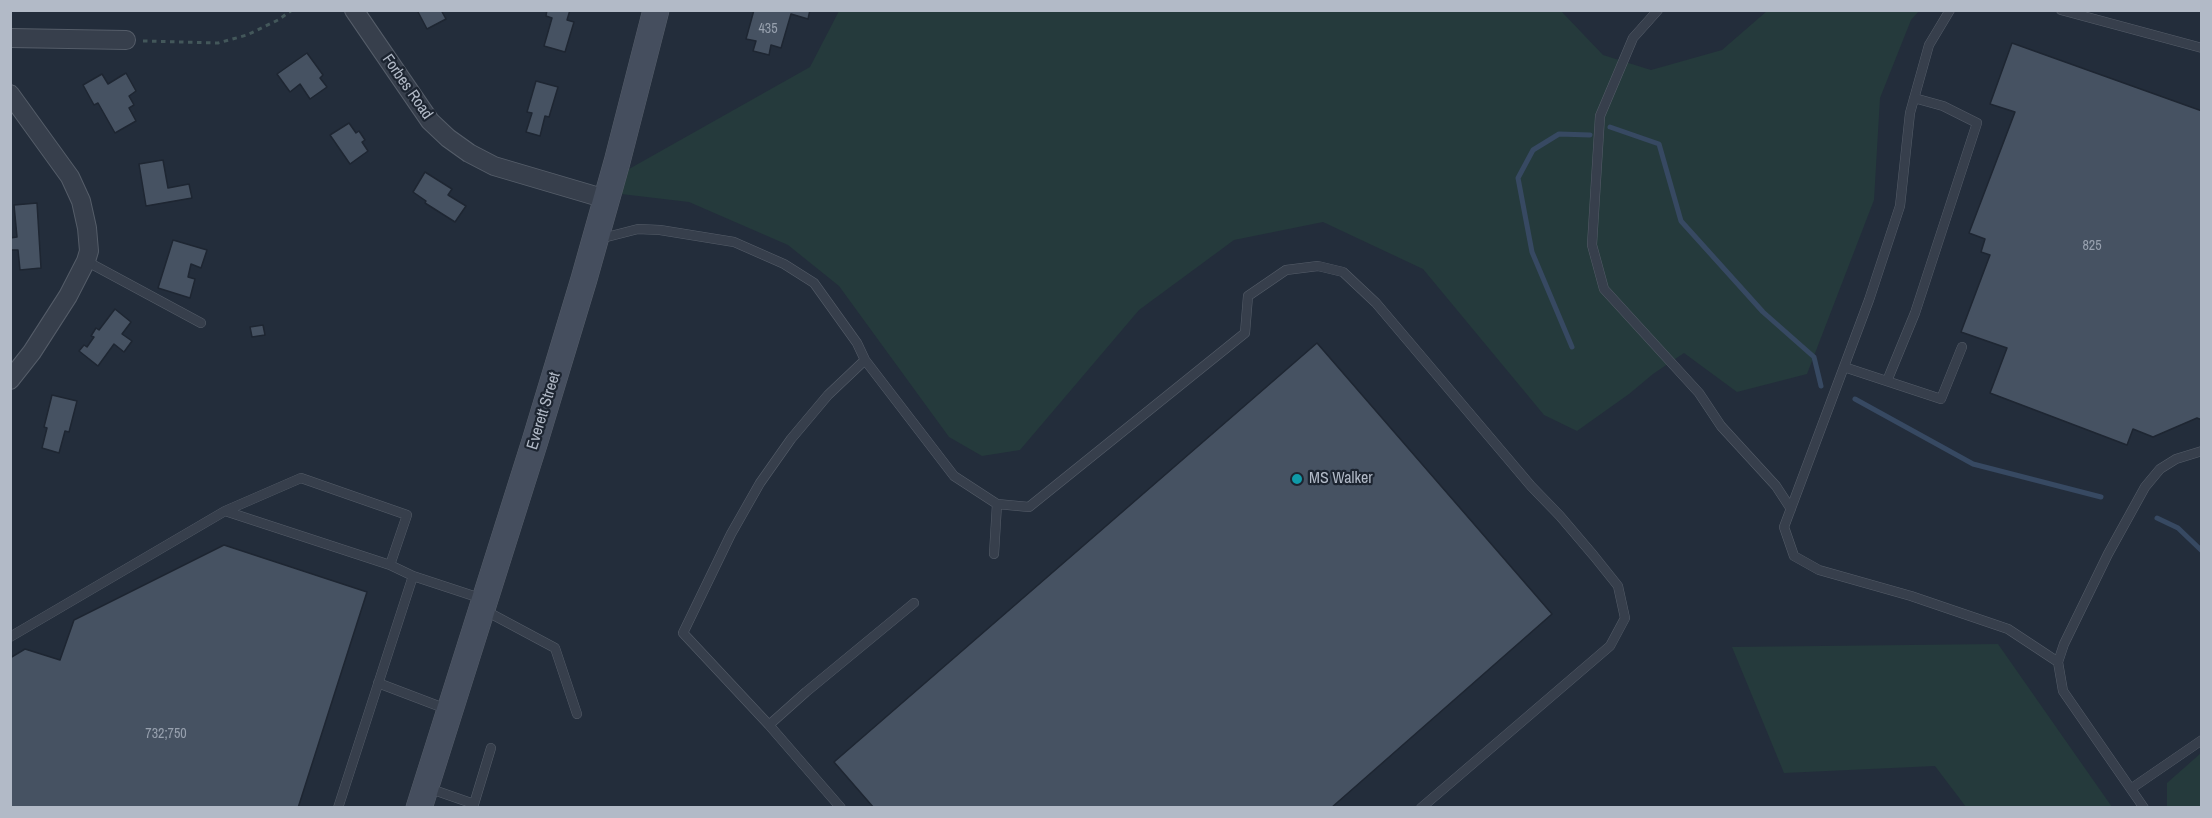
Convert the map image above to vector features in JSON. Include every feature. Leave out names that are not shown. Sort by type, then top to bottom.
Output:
[{"type":"street","name":"Forbes Road","points":[[354,10],[430,121],[455,143],[494,166],[606,199]]},
{"type":"street","name":"Everett Street","points":[[422,797],[538,430],[606,199],[656,10]]},
{"type":"street","points":[[10,38],[126,40]]},
{"type":"street","points":[[10,94],[70,177],[81,201],[89,251],[62,306],[10,380]]},
{"type":"lane","points":[[1658,10],[1633,38],[1600,116],[1593,245],[1595,256],[1604,289],[1699,393],[1721,426],[1776,486],[1791,509]]},
{"type":"lane","points":[[1950,10],[1929,45],[1910,113],[1900,206],[1869,300],[1784,527],[1794,556],[1819,570],[1911,596],[2008,629],[2058,662]]},
{"type":"lane","points":[[2061,10],[2202,48]]},
{"type":"lane","points":[[1887,381],[1915,313],[1977,123],[1943,106],[1914,98]]},
{"type":"lane","points":[[594,241],[638,229],[660,230],[734,242],[784,264],[814,283],[857,343],[865,360],[954,476],[997,504],[1029,507],[1245,333],[1248,296],[1286,270],[1318,266],[1343,272],[1376,303],[1531,486],[1594,556],[1617,586],[1625,618],[1610,646],[1422,807]]},
{"type":"lane","points":[[86,261],[201,323]]},
{"type":"lane","points":[[1844,367],[1941,399],[1962,347]]},
{"type":"lane","points":[[841,807],[769,725],[683,633],[731,534],[760,483],[791,439],[821,404],[865,360]]},
{"type":"lane","points":[[2144,807],[2063,691],[2058,662],[2064,644],[2108,554],[2145,487],[2160,469],[2176,459],[2202,452]]},
{"type":"lane","points":[[10,637],[225,511],[301,478],[407,515],[390,565]]},
{"type":"lane","points":[[994,554],[997,504]]},
{"type":"lane","points":[[225,511],[390,565],[484,604],[555,648],[578,714]]},
{"type":"lane","points":[[338,807],[413,576]]},
{"type":"lane","points":[[769,725],[914,603]]},
{"type":"lane","points":[[378,683],[450,710]]},
{"type":"lane","points":[[2132,788],[2202,740]]},
{"type":"lane","points":[[422,797],[473,806],[491,748]]},
{"type":"path","points":[[126,40],[218,43],[247,35],[292,10]]},
{"type":"green space","points":[[839,11],[1561,11],[1603,55],[1651,70],[1722,50],[1767,11],[1919,11],[1911,20],[1880,98],[1874,200],[1807,374],[1737,392],[1684,353],[1577,431],[1544,415],[1423,269],[1323,222],[1234,240],[1139,310],[1020,450],[982,456],[949,437],[839,286],[788,245],[689,202],[621,194],[629,169],[810,67]]},
{"type":"green space","points":[[1998,644],[2112,807],[1966,807],[1935,766],[1784,773],[1732,647]]},
{"type":"green space","points":[[2201,753],[2201,807],[2167,807],[2167,783]]},
{"type":"building","points":[[417,10],[441,10],[446,19],[427,29]]},
{"type":"building","points":[[547,10],[570,10],[567,20],[574,22],[565,52],[544,46],[552,18],[546,16]]},
{"type":"building","points":[[754,10],[810,10],[808,19],[791,14],[781,48],[771,45],[769,55],[753,51],[756,41],[746,39]]},
{"type":"building","points":[[2012,43],[2202,111],[2202,420],[2197,418],[2153,437],[2133,429],[2127,445],[1990,393],[2007,348],[1961,332],[1990,255],[1981,252],[1985,239],[1969,233],[2015,112],[1990,104]]},
{"type":"building","points":[[307,53],[323,75],[320,78],[327,87],[310,99],[300,84],[290,92],[277,74]]},
{"type":"building","points":[[126,73],[136,91],[129,96],[134,105],[129,108],[136,121],[115,133],[98,103],[94,105],[83,85],[102,74],[108,84]]},
{"type":"building","points":[[536,81],[558,87],[549,117],[545,116],[540,136],[526,132],[532,113],[527,112]]},
{"type":"building","points":[[349,123],[356,133],[359,131],[368,151],[350,164],[330,135]]},
{"type":"building","points":[[163,160],[168,188],[189,184],[192,198],[146,206],[139,164]]},
{"type":"building","points":[[425,172],[452,189],[448,195],[466,206],[455,222],[425,203],[426,201],[413,192]]},
{"type":"building","points":[[37,203],[41,268],[20,270],[18,250],[10,250],[10,238],[17,237],[14,205]]},
{"type":"building","points":[[173,240],[207,250],[201,268],[191,264],[188,277],[195,279],[190,298],[158,288]]},
{"type":"building","points":[[115,309],[131,322],[122,334],[132,341],[124,352],[114,344],[98,366],[79,351],[84,345],[87,347],[94,337],[91,336],[96,328],[99,330]]},
{"type":"building","points":[[263,325],[265,335],[252,337],[250,327]]},
{"type":"building","name":"MS Walker","points":[[1317,343],[1552,614],[1331,808],[874,808],[834,762]]},
{"type":"building","points":[[52,395],[77,401],[69,432],[65,431],[59,453],[42,448],[47,428],[44,427]]},
{"type":"building","points":[[224,545],[367,592],[298,808],[10,808],[10,658],[25,649],[60,660],[74,620]]},
{"type":"waterway","points":[[1610,127],[1659,144],[1681,221],[1763,312],[1814,357],[1821,386]]},
{"type":"waterway","points":[[1572,347],[1532,252],[1518,178],[1533,150],[1559,134],[1590,135]]},
{"type":"waterway","points":[[1855,399],[1973,464],[2101,497]]},
{"type":"waterway","points":[[2157,518],[2178,528],[2202,551]]},
{"type":"place","name":"MS Walker","points":[[1297,479]]}]
